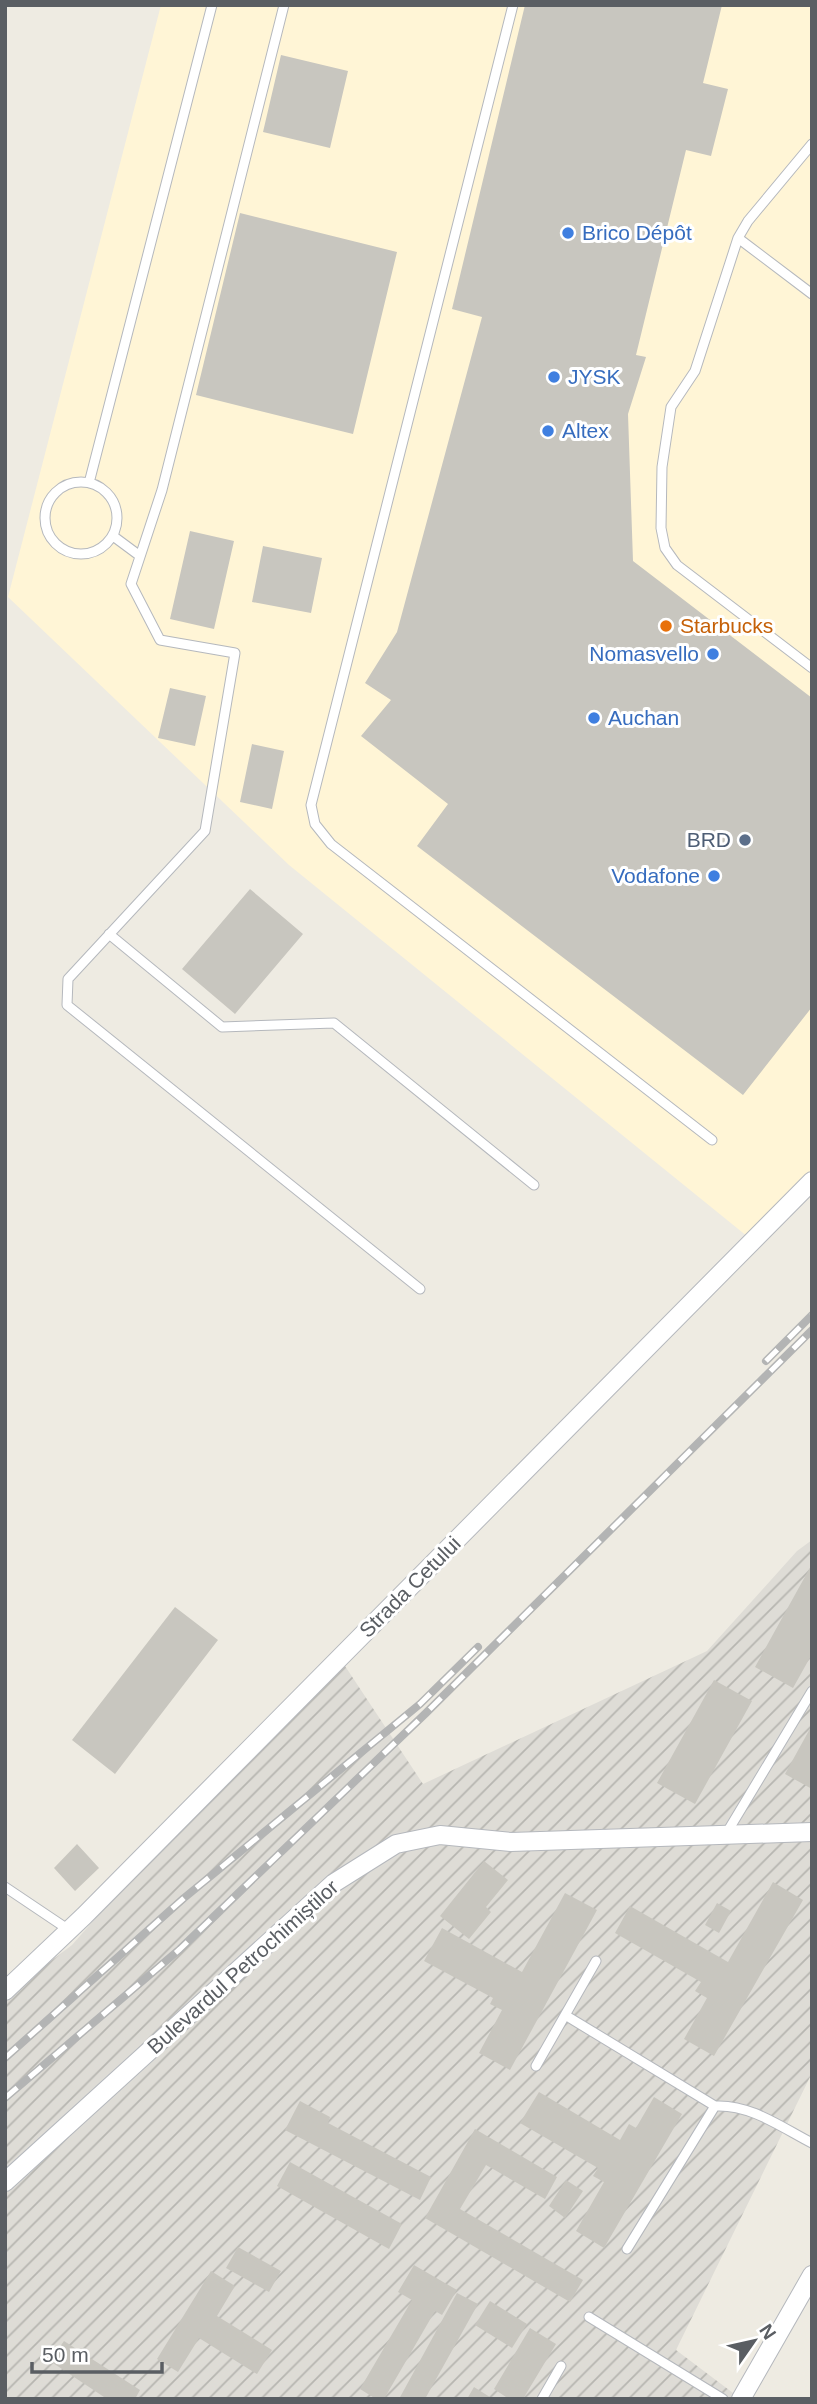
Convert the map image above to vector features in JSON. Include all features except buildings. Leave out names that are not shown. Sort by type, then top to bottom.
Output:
[{"type":"street","name":"Strada Cetului","points":[[5,1991],[69,1930],[812,1181]]},
{"type":"street","name":"Bulevardul Petrochimiștilor","points":[[5,2182],[334,1883],[396,1844],[440,1835],[511,1842],[812,1832]]},
{"type":"street","points":[[741,2399],[812,2275]]},
{"type":"lane","points":[[89,483],[212,5]]},
{"type":"lane","points":[[284,5],[162,490],[131,584],[160,640],[235,653],[205,831],[68,979],[67,1005],[420,1289]]},
{"type":"lane","points":[[513,5],[311,805],[316,824],[331,844],[712,1140]]},
{"type":"lane","points":[[812,144],[748,221],[738,238],[695,371],[671,407],[662,467],[661,528],[665,548],[677,565],[812,668]]},
{"type":"lane","points":[[738,238],[812,294]]},
{"type":"lane","points":[[76,482],[89,483],[102,488],[111,498],[117,523],[113,536],[104,546],[93,552],[80,554],[67,551],[56,544],[48,533],[45,520],[47,506],[53,495],[76,482]]},
{"type":"lane","points":[[113,536],[140,556]]},
{"type":"lane","points":[[109,934],[222,1027],[334,1023],[534,1185]]},
{"type":"lane","points":[[726,1835],[812,1691]]},
{"type":"lane","points":[[5,1887],[69,1930]]},
{"type":"lane","points":[[536,2066],[596,1961]]},
{"type":"lane","points":[[565,2015],[715,2106],[728,2105],[747,2109],[812,2143]]},
{"type":"lane","points":[[626,2249],[715,2106]]},
{"type":"lane","points":[[589,2317],[723,2399]]},
{"type":"lane","points":[[542,2399],[561,2366]]},
{"type":"shaded area","points":[[161,5],[812,5],[812,1181],[753,1241],[289,865],[8,597]]},
{"type":"shaded area","points":[[812,1540],[812,2073],[676,2350],[741,2399],[5,2399],[5,1996],[72,1945],[196,1804],[345,1666],[423,1784],[707,1651],[797,1551]]},
{"type":"railway","points":[[766,1361],[812,1315]]},
{"type":"railway","points":[[5,2098],[180,1949],[426,1713],[812,1330]]},
{"type":"railway","points":[[5,2058],[184,1898],[420,1704],[478,1647]]},
{"type":"place","name":"Brico Dépôt","points":[[568,233]]},
{"type":"place","name":"JYSK","points":[[554,377]]},
{"type":"place","name":"Altex","points":[[548,431]]},
{"type":"place","name":"Starbucks","points":[[666,626]]},
{"type":"place","name":"Nomasvello","points":[[713,654]]},
{"type":"place","name":"Auchan","points":[[594,718]]},
{"type":"place","name":"BRD","points":[[745,840]]},
{"type":"place","name":"Vodafone","points":[[714,876]]}]
